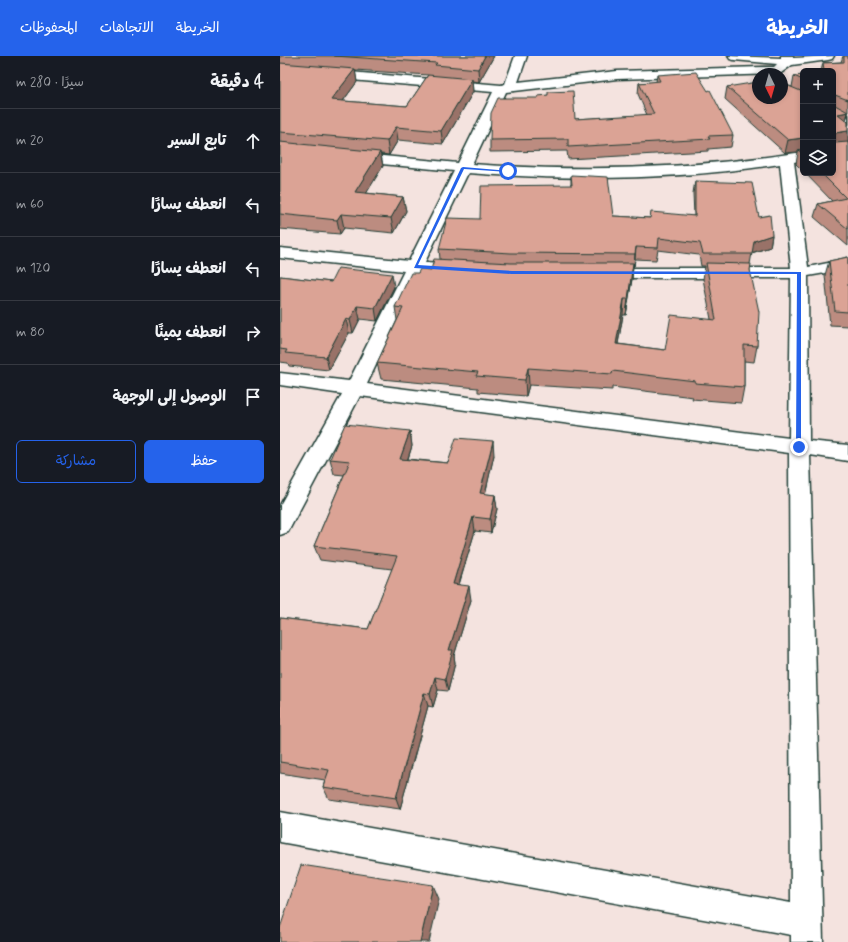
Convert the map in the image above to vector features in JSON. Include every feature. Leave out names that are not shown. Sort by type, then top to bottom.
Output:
[{"type":"street","points":[[280,526],[355,388],[463,168],[506,88],[521,56]]},
{"type":"street","points":[[734,56],[787,59],[828,56]]},
{"type":"street","points":[[280,70],[506,88],[616,75],[745,73],[777,70],[787,59]]},
{"type":"street","points":[[745,73],[752,76]]},
{"type":"street","points":[[836,114],[848,120]]},
{"type":"street","points":[[280,827],[807,932],[799,447],[800,273],[795,158],[650,173],[578,173],[463,168],[336,155]]},
{"type":"street","points":[[280,253],[415,267],[475,270]]},
{"type":"street","points":[[584,273],[800,273],[848,264]]},
{"type":"street","points":[[280,379],[799,447],[848,452]]},
{"type":"building","points":[[334,56],[485,56],[478,69],[435,65],[437,63]]},
{"type":"building","points":[[844,56],[848,56],[848,100],[836,95],[836,68],[824,68],[823,63],[844,62]]},
{"type":"building","points":[[280,63],[355,69],[331,100],[407,106],[428,75],[472,79],[441,131],[396,127],[387,141],[280,132]]},
{"type":"building","points":[[696,72],[708,91],[710,90],[733,135],[708,136],[710,139],[568,147],[568,139],[490,140],[491,113],[498,98],[538,98],[538,96],[548,95],[548,92],[573,91],[575,119],[654,114],[639,83],[660,81],[657,75]]},
{"type":"building","points":[[800,75],[800,79],[794,76]]},
{"type":"building","points":[[752,83],[752,104],[788,104],[788,86],[800,91],[800,138],[788,140],[727,87]]},
{"type":"building","points":[[836,106],[848,112],[838,114],[848,122],[848,131],[836,133]]},
{"type":"building","points":[[280,142],[380,152],[355,192],[403,197],[391,218],[341,214],[337,220],[280,214]]},
{"type":"building","points":[[848,142],[848,229],[818,204],[846,198],[824,176],[836,176],[836,143]]},
{"type":"building","points":[[571,175],[608,177],[613,216],[650,218],[651,212],[695,216],[695,181],[752,183],[759,217],[770,215],[772,235],[754,241],[752,254],[703,254],[700,243],[659,238],[658,248],[636,247],[635,254],[511,253],[439,249],[447,218],[480,219],[481,186],[572,185]]},
{"type":"building","points":[[848,257],[848,312],[835,311],[829,261]]},
{"type":"building","points":[[434,259],[511,263],[633,263],[628,299],[624,299],[616,344],[665,350],[671,315],[716,320],[706,263],[751,264],[750,270],[759,312],[757,346],[744,345],[744,387],[695,383],[695,381],[613,371],[612,374],[528,368],[525,380],[476,376],[478,372],[377,363],[403,308],[395,307],[411,273],[418,273],[420,269],[431,270]]},
{"type":"building","points":[[338,268],[392,274],[375,308],[357,306],[350,320],[346,319],[326,357],[285,353],[287,350],[280,349],[280,276],[331,282]]},
{"type":"building","points":[[345,424],[410,431],[400,459],[448,463],[456,438],[493,441],[480,493],[495,495],[490,519],[473,517],[453,584],[469,586],[449,650],[453,650],[445,679],[435,677],[430,694],[424,693],[396,798],[323,787],[329,770],[280,762],[280,618],[368,629],[397,556],[314,546],[350,461],[330,459]]},
{"type":"building","points":[[301,865],[433,885],[420,942],[280,942],[280,928]]},
{"type":"route","points":[[508,171],[463,168],[415,267],[512,272],[800,273],[799,447]]}]
